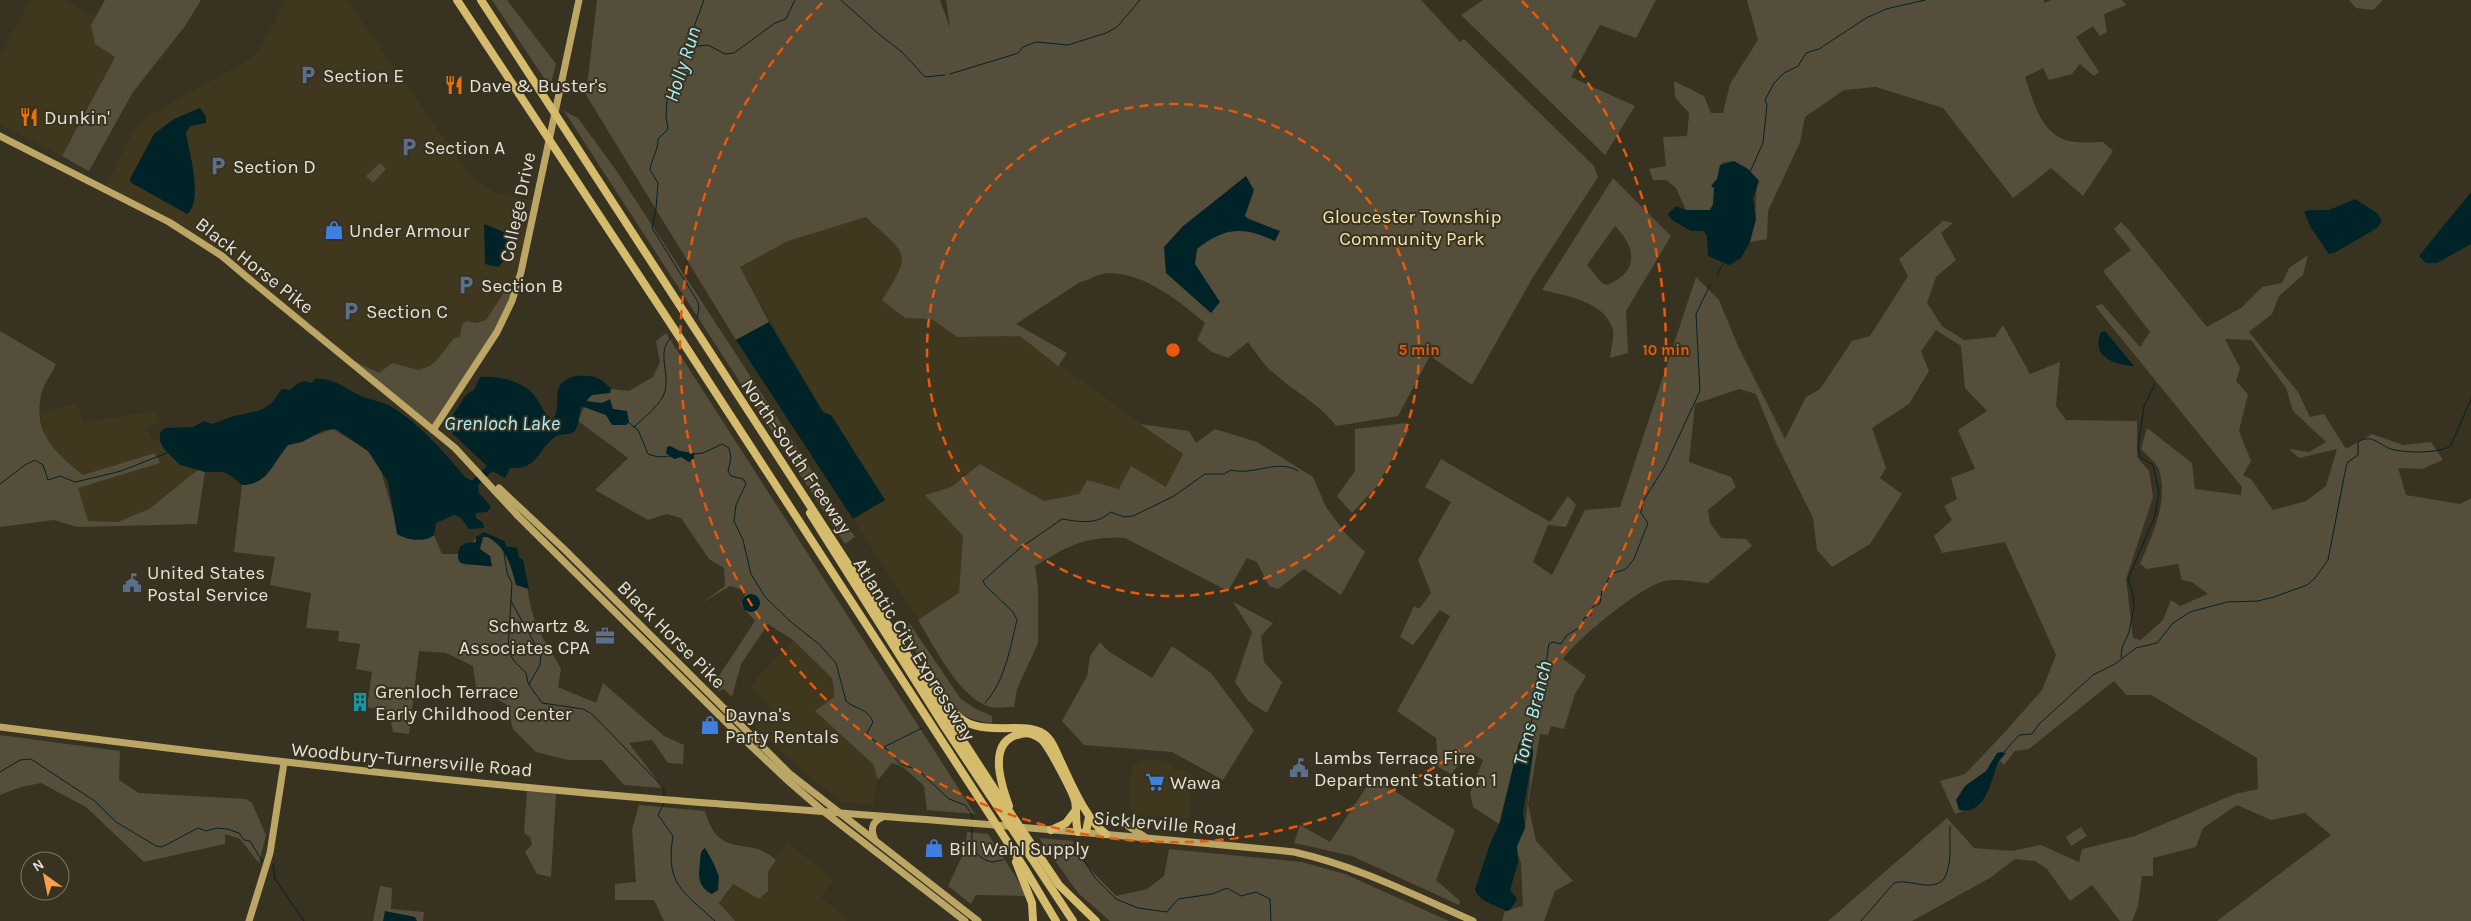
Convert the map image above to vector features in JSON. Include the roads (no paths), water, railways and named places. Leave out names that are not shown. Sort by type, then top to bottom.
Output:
[{"type":"highway","name":"North-South Freeway","points":[[457,0],[654,297],[1026,869],[1056,921]]},
{"type":"highway","name":"North-South Freeway","points":[[481,0],[1024,833],[1059,885],[1086,912],[1098,921]]},
{"type":"highway","name":"Atlantic City Expressway","points":[[735,392],[944,726],[1073,921]]},
{"type":"highway","points":[[879,611],[950,709],[960,719],[983,729],[1030,729],[1048,739],[1089,815],[1095,824],[1106,834]]},
{"type":"highway","points":[[1015,819],[1000,780],[998,763],[1002,747],[1007,740],[1022,734],[1039,738],[1046,745],[1074,797],[1082,832]]},
{"type":"highway","points":[[1051,830],[1066,823],[1076,810]]},
{"type":"highway","points":[[1082,832],[1089,815]]},
{"type":"highway","points":[[999,829],[1026,884],[1032,903],[1033,921]]},
{"type":"highway","points":[[1026,869],[1062,921]]},
{"type":"main road","name":"College Drive","points":[[434,430],[497,332],[512,301],[521,272],[579,0]]},
{"type":"main road","name":"Black Horse Pike","points":[[0,136],[169,222],[222,256],[434,430],[766,752],[790,774],[877,842],[965,921]]},
{"type":"main road","name":"Black Horse Pike","points":[[521,513],[736,732],[823,811],[978,921]]},
{"type":"main road","name":"Woodbury-Turnersville Road","points":[[0,726],[284,763],[842,814]]},
{"type":"main road","points":[[249,921],[270,853],[284,763]]},
{"type":"main road","name":"Sicklerville Road","points":[[842,814],[1145,837],[1294,852],[1336,862],[1473,921]]},
{"type":"main road","points":[[877,842],[873,835],[873,826],[883,817]]},
{"type":"main road","points":[[1128,826],[1145,837]]},
{"type":"water","points":[[200,108],[206,117],[206,123],[190,126],[186,133],[195,188],[192,208],[187,214],[130,182],[130,179],[154,134],[174,119]]},
{"type":"water","points":[[1734,161],[1748,169],[1759,181],[1753,198],[1756,219],[1750,242],[1741,258],[1729,265],[1708,256],[1707,236],[1704,231],[1691,231],[1672,220],[1668,214],[1676,206],[1685,210],[1710,210],[1713,204],[1714,188],[1711,186],[1717,179],[1720,165]]},
{"type":"water","points":[[1246,176],[1254,190],[1245,216],[1280,231],[1275,241],[1244,231],[1225,233],[1216,236],[1197,249],[1195,264],[1220,302],[1211,313],[1166,273],[1164,247],[1182,227]]},
{"type":"water","points":[[2471,192],[2471,244],[2437,263],[2426,263],[2419,256]]},
{"type":"water","points":[[2355,199],[2377,213],[2382,221],[2377,228],[2334,253],[2329,254],[2311,228],[2304,212],[2309,210],[2329,210]]},
{"type":"water","points":[[484,224],[511,235],[505,260],[498,267],[485,264]]},
{"type":"water","points":[[769,322],[823,412],[831,415],[885,500],[853,519],[736,340]]},
{"type":"water","points":[[2105,331],[2134,366],[2119,364],[2106,358],[2099,348],[2098,341],[2101,332]]},
{"type":"water","name":"Grenloch Lake","points":[[575,376],[591,376],[603,381],[611,389],[610,393],[592,395],[586,401],[602,403],[610,399],[613,409],[627,411],[629,422],[626,425],[612,425],[606,415],[581,406],[578,424],[574,431],[555,437],[532,463],[519,468],[510,468],[505,478],[492,471],[478,485],[479,493],[491,507],[487,512],[476,513],[476,518],[483,523],[484,528],[469,529],[461,518],[454,515],[436,523],[434,535],[421,540],[405,538],[397,534],[388,482],[368,451],[336,429],[324,430],[302,442],[288,445],[264,477],[251,484],[242,485],[223,472],[205,472],[180,465],[164,449],[160,441],[160,433],[165,428],[193,427],[204,421],[212,424],[231,417],[261,410],[271,404],[282,389],[290,390],[300,382],[312,383],[315,379],[322,379],[334,382],[361,396],[387,404],[401,413],[421,429],[465,477],[472,481],[487,466],[453,434],[449,425],[451,418],[466,395],[474,390],[480,377],[502,378],[523,386],[534,395],[545,412],[553,419],[556,413],[561,384],[566,379]]},
{"type":"water","points":[[670,446],[680,451],[694,453],[694,459],[689,462],[681,457],[674,459],[666,453],[667,447]]},
{"type":"water","points":[[484,532],[504,541],[507,546],[517,548],[519,557],[523,560],[529,589],[516,585],[507,557],[499,546],[487,537],[483,537],[480,549],[490,556],[492,566],[463,564],[460,562],[458,553],[460,547],[466,543],[476,542],[476,537]]},
{"type":"water","points":[[751,594],[757,597],[760,603],[757,609],[751,612],[745,609],[742,603],[745,597]]},
{"type":"water","points":[[1529,734],[1532,739],[1533,753],[1523,812],[1525,828],[1517,846],[1518,863],[1510,890],[1517,899],[1510,910],[1506,911],[1484,900],[1477,894],[1475,889],[1490,844],[1500,822],[1519,743],[1523,737]]},
{"type":"water","points":[[1997,753],[2006,753],[1998,762],[1989,789],[1981,803],[1975,808],[1959,810],[1956,800],[1965,786],[1986,771]]},
{"type":"water","points":[[705,848],[719,877],[718,890],[712,894],[704,888],[699,877],[701,854]]},
{"type":"water","points":[[385,911],[415,917],[417,921],[383,921]]},
{"type":"waterway","name":"Holly Run","points":[[697,318],[698,302],[652,228],[658,183],[650,170],[658,139],[668,129],[666,117],[667,99],[704,0]]},
{"type":"waterway","points":[[686,47],[708,45],[725,54],[734,53],[775,23],[786,19],[795,0]]},
{"type":"waterway","points":[[841,0],[902,52],[925,77],[945,75]]},
{"type":"waterway","points":[[950,74],[1018,53],[1023,47],[1036,42],[1068,45],[1106,33],[1117,27],[1140,0]]},
{"type":"waterway","name":"Toms Branch","points":[[1750,172],[1763,143],[1767,105],[1765,100],[1774,83],[1784,73],[1798,66],[1806,53],[1819,49],[1866,18],[1886,9],[1925,0]]},
{"type":"waterway","name":"Toms Branch","points":[[1717,274],[1723,264]]},
{"type":"waterway","name":"Toms Branch","points":[[1526,735],[1531,727],[1533,708],[1540,691],[1538,677],[1545,669],[1549,644],[1553,642],[1561,644],[1566,636],[1583,625],[1584,618],[1591,615],[1590,609],[1600,603],[1602,590],[1611,574],[1626,569],[1634,559],[1648,523],[1641,513],[1642,503],[1665,466],[1700,391],[1696,314],[1710,285]]},
{"type":"waterway","name":"Holly Run","points":[[634,427],[657,405],[663,396],[666,384],[664,350],[671,337]]},
{"type":"waterway","points":[[2121,658],[2122,648],[2129,632],[2134,607],[2133,595],[2128,579],[2155,516],[2159,492],[2153,465],[2141,458],[2138,448],[2144,406],[2155,384]]},
{"type":"waterway","points":[[2004,752],[2019,735],[2032,734],[2039,724],[2093,675],[2115,664],[2136,648],[2157,643],[2173,623],[2190,612],[2227,602],[2258,601],[2307,585],[2315,578],[2328,560],[2346,467],[2348,462],[2358,455],[2358,442],[2368,439],[2390,449],[2408,452],[2428,452],[2447,448],[2451,445],[2471,399]]},
{"type":"waterway","points":[[628,422],[638,430],[648,454],[658,457],[670,456]]},
{"type":"waterway","points":[[694,454],[703,453],[722,444],[729,448],[731,458],[728,471],[731,476],[743,479],[746,484],[736,505],[734,521],[743,540],[751,574],[765,597],[792,623],[819,644],[836,663],[846,701],[871,717],[873,722],[867,733],[868,736],[889,751],[900,764],[918,770],[949,799],[965,805],[972,814],[972,822]]},
{"type":"waterway","points":[[0,484],[25,465],[35,460],[43,465],[48,480],[60,476],[75,482],[121,471],[167,453]]},
{"type":"waterway","points":[[985,703],[1002,674],[1017,620],[1013,612],[983,581],[1020,548],[1062,519],[1088,522],[1100,519],[1111,512],[1124,517],[1133,516],[1174,496],[1205,474],[1224,474],[1231,470],[1248,471],[1282,466],[1298,471]]},
{"type":"waterway","points":[[504,552],[507,573],[512,583],[508,650],[514,661],[526,673],[528,683],[542,703],[583,709],[592,714],[658,782],[664,790],[664,796]]},
{"type":"waterway","points":[[511,601],[541,655],[540,665],[529,684]]},
{"type":"waterway","points":[[884,747],[922,728]]},
{"type":"waterway","points":[[0,772],[20,760],[31,759],[96,802],[116,822],[156,846],[162,847],[198,828],[206,831],[217,828],[227,829],[239,833],[244,840],[250,841],[262,861]]},
{"type":"waterway","points":[[664,803],[658,815],[673,836],[671,852],[674,877],[686,894],[715,921]]},
{"type":"waterway","points":[[972,825],[974,848],[980,857],[992,862],[1003,860]]},
{"type":"waterway","points":[[1861,921],[1894,883],[1907,882],[1933,885],[1944,879],[1950,860],[1950,826]]},
{"type":"waterway","points":[[1046,848],[1055,846],[1083,859],[1095,878],[1116,899],[1138,908],[1167,912],[1178,899],[1212,894],[1227,888],[1241,896],[1256,892],[1270,899],[1271,921]]},
{"type":"waterway","points":[[273,865],[275,879],[304,921]]},
{"type":"place","name":"Section E","points":[[308,75]]},
{"type":"place","name":"Dave & Buster's","points":[[454,85]]},
{"type":"place","name":"Dunkin'","points":[[29,117]]},
{"type":"place","name":"Section A","points":[[409,147]]},
{"type":"place","name":"Section D","points":[[218,166]]},
{"type":"place","name":"Under Armour","points":[[334,230]]},
{"type":"place","name":"Section B","points":[[466,285]]},
{"type":"place","name":"Section C","points":[[351,311]]},
{"type":"place","name":"United States Postal Service","points":[[132,583]]},
{"type":"place","name":"Schwartz & Associates CPA","points":[[605,636]]},
{"type":"place","name":"Grenloch Terrace Early Childhood Center","points":[[360,702]]},
{"type":"place","name":"Dayna's Party Rentals","points":[[710,725]]},
{"type":"place","name":"Lambs Terrace Fire Department Station 1","points":[[1299,768]]},
{"type":"place","name":"Wawa","points":[[1155,782]]},
{"type":"place","name":"Bill Wahl Supply","points":[[934,848]]},
{"type":"park label","name":"Gloucester Township Community Park","points":[[1412,227]]}]
